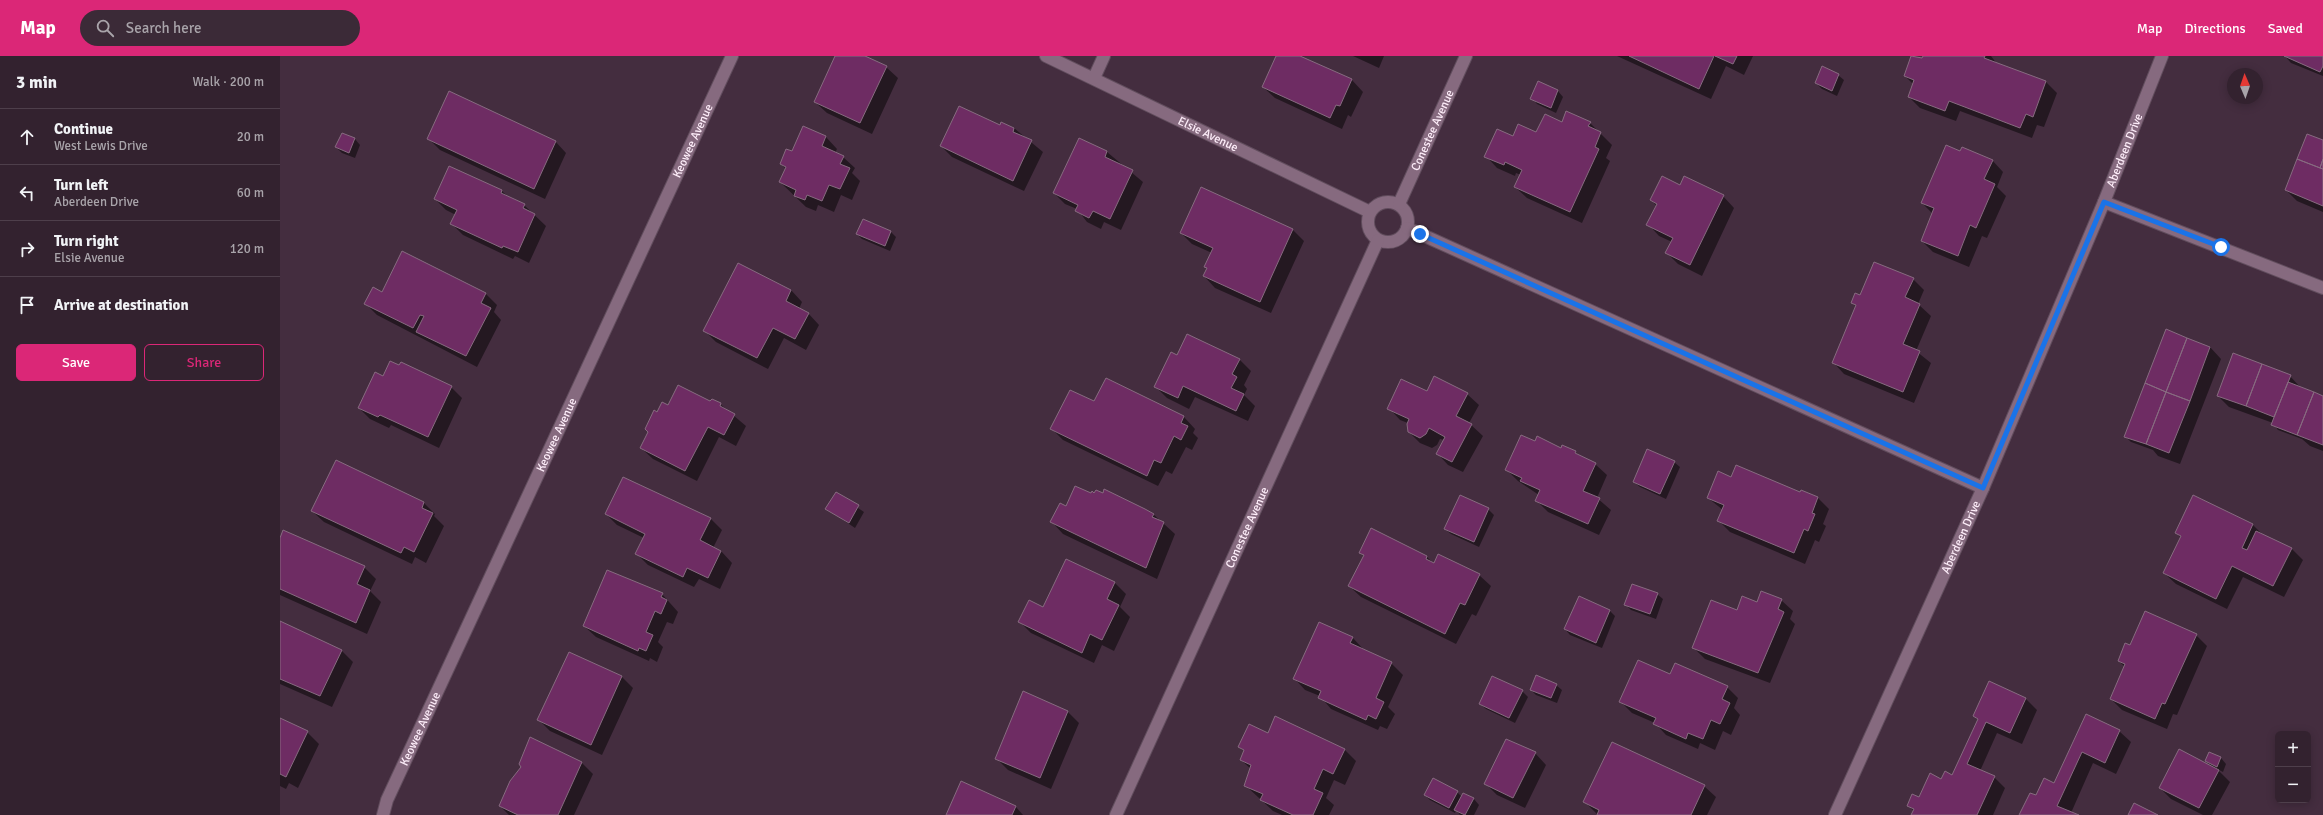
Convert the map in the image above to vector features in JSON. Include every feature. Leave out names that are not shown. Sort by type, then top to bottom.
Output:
[{"type":"street","name":"Keowee Avenue","points":[[383,815],[390,793],[732,56]]},
{"type":"street","name":"Elsie Avenue","points":[[1046,56],[1370,212]]},
{"type":"street","points":[[1094,78],[1104,56]]},
{"type":"street","name":"Conestee Avenue","points":[[1399,204],[1466,56]]},
{"type":"street","name":"Aberdeen Drive","points":[[1835,815],[1983,488],[2104,202],[2162,56]]},
{"type":"street","points":[[1384,202],[1399,204],[1406,212],[1407,228],[1398,239],[1392,242],[1378,240],[1368,228],[1370,212],[1376,205],[1384,202]]},
{"type":"street","points":[[2104,202],[2323,288]]},
{"type":"street","points":[[1407,228],[1983,488]]},
{"type":"street","name":"Conestee Avenue","points":[[1116,815],[1378,240]]},
{"type":"building","points":[[835,56],[865,56],[887,66],[860,123],[814,102]]},
{"type":"building","points":[[1276,56],[1300,56],[1352,79],[1340,106],[1336,105],[1330,118],[1262,87]]},
{"type":"building","points":[[1629,56],[1714,56],[1699,89]]},
{"type":"building","points":[[1715,56],[1737,56],[1733,64]]},
{"type":"building","points":[[1911,56],[1922,58],[1923,56],[1985,56],[1984,58],[2046,81],[2033,117],[2026,114],[2020,128],[1949,101],[1945,111],[1908,97],[1914,80],[1904,76]]},
{"type":"building","points":[[2284,56],[2323,56],[2323,66],[2320,72]]},
{"type":"building","points":[[1822,66],[1839,74],[1832,91],[1815,83]]},
{"type":"building","points":[[1538,81],[1558,90],[1551,108],[1530,99]]},
{"type":"building","points":[[449,91],[556,141],[534,189],[427,139]]},
{"type":"building","points":[[959,106],[1000,125],[1001,122],[1014,128],[1013,132],[1032,140],[1013,181],[940,146]]},
{"type":"building","points":[[1566,111],[1591,122],[1588,126],[1601,132],[1595,147],[1599,149],[1570,212],[1514,187],[1522,170],[1505,162],[1504,165],[1484,157],[1497,129],[1513,136],[1518,124],[1536,132],[1545,114],[1562,122]]},
{"type":"building","points":[[803,126],[826,136],[822,146],[844,156],[840,164],[850,168],[840,189],[829,185],[822,201],[807,195],[805,200],[794,196],[796,190],[779,182],[786,167],[780,164],[786,149],[792,151]]},
{"type":"building","points":[[342,133],[355,138],[349,153],[335,147]]},
{"type":"building","points":[[2307,134],[2323,140],[2323,159],[2320,168],[2297,159]]},
{"type":"building","points":[[1079,138],[1107,151],[1105,157],[1133,170],[1110,219],[1093,211],[1089,218],[1075,211],[1078,205],[1053,193]]},
{"type":"building","points":[[1946,145],[1960,151],[1962,147],[1993,160],[1984,179],[1995,184],[1976,228],[1970,225],[1958,256],[1921,241],[1934,208],[1921,203]]},
{"type":"building","points":[[2297,159],[2323,169],[2323,206],[2285,190]]},
{"type":"building","points":[[2323,159],[2323,169],[2320,168]]},
{"type":"building","points":[[449,166],[502,190],[501,193],[525,204],[523,208],[535,214],[518,252],[503,246],[502,248],[450,224],[457,210],[434,199]]},
{"type":"building","points":[[1662,176],[1680,185],[1684,176],[1724,195],[1690,265],[1665,253],[1673,238],[1646,225],[1657,204],[1650,200]]},
{"type":"building","points":[[1201,187],[1293,229],[1260,302],[1203,276],[1207,268],[1204,267],[1213,248],[1180,233]]},
{"type":"building","points":[[863,219],[891,231],[885,246],[856,234]]},
{"type":"building","points":[[402,251],[486,293],[481,303],[491,308],[466,356],[416,332],[424,316],[420,315],[413,328],[364,304],[373,287],[382,292]]},
{"type":"building","points":[[1874,262],[1914,278],[1905,297],[1920,304],[1903,344],[1920,351],[1903,392],[1832,363],[1856,305],[1851,303],[1855,293],[1860,295]]},
{"type":"building","points":[[738,263],[791,290],[786,301],[809,313],[795,339],[773,328],[757,358],[703,331]]},
{"type":"building","points":[[2166,329],[2187,338],[2166,392],[2145,383]]},
{"type":"building","points":[[1187,334],[1240,359],[1232,374],[1237,377],[1231,388],[1244,394],[1236,411],[1183,386],[1178,398],[1154,387],[1171,352],[1177,355]]},
{"type":"building","points":[[2187,338],[2210,347],[2190,401],[2166,392]]},
{"type":"building","points":[[2233,353],[2262,364],[2246,406],[2217,396]]},
{"type":"building","points":[[390,361],[399,365],[401,362],[452,386],[428,437],[380,415],[378,417],[358,408],[375,372],[383,376]]},
{"type":"building","points":[[2262,364],[2291,375],[2274,417],[2246,406]]},
{"type":"building","points":[[1434,376],[1468,393],[1456,416],[1472,424],[1452,462],[1436,454],[1445,437],[1429,428],[1426,434],[1420,438],[1408,432],[1407,424],[1409,419],[1387,409],[1401,379],[1427,391]]},
{"type":"building","points":[[1106,378],[1184,416],[1181,423],[1188,426],[1181,440],[1174,436],[1161,463],[1154,460],[1147,476],[1050,429],[1070,390],[1094,401]]},
{"type":"building","points":[[2288,382],[2314,392],[2297,435],[2271,425]]},
{"type":"building","points":[[2145,383],[2166,392],[2146,444],[2124,437]]},
{"type":"building","points":[[678,385],[710,401],[712,399],[721,403],[720,406],[735,414],[724,435],[708,427],[685,471],[640,448],[648,432],[645,429],[654,410],[657,412],[662,402],[668,405]]},
{"type":"building","points":[[2166,392],[2190,401],[2169,453],[2146,444]]},
{"type":"building","points":[[2314,392],[2323,396],[2323,445],[2297,435]]},
{"type":"building","points":[[1521,435],[1535,441],[1537,436],[1561,448],[1562,445],[1576,451],[1575,453],[1596,463],[1583,491],[1600,498],[1588,524],[1535,501],[1540,490],[1520,481],[1522,478],[1505,470]]},
{"type":"building","points":[[1647,449],[1675,461],[1660,494],[1633,482]]},
{"type":"building","points":[[336,460],[424,502],[422,508],[433,513],[414,552],[404,547],[401,553],[311,511]]},
{"type":"building","points":[[1736,465],[1800,492],[1801,490],[1818,497],[1812,513],[1815,514],[1808,531],[1804,529],[1794,553],[1717,521],[1724,505],[1707,498],[1718,471],[1731,477]]},
{"type":"building","points":[[623,477],[711,518],[700,540],[721,551],[708,578],[687,568],[683,577],[635,554],[645,534],[605,514]]},
{"type":"building","points":[[1075,486],[1091,493],[1092,491],[1094,493],[1096,490],[1103,493],[1104,489],[1145,509],[1154,514],[1152,517],[1164,522],[1146,568],[1050,522],[1060,503],[1066,506]]},
{"type":"building","points":[[836,492],[859,505],[849,523],[825,509]]},
{"type":"building","points":[[1460,495],[1489,508],[1474,542],[1444,529]]},
{"type":"building","points":[[2193,495],[2253,524],[2242,548],[2247,550],[2256,531],[2292,548],[2273,586],[2232,566],[2216,599],[2163,573],[2181,536],[2175,533]]},
{"type":"building","points":[[1371,528],[1427,556],[1426,559],[1434,563],[1438,554],[1480,574],[1465,605],[1460,603],[1445,634],[1348,586],[1364,555],[1359,553]]},
{"type":"building","points":[[283,530],[365,566],[357,584],[370,590],[356,623],[280,589],[280,538]]},
{"type":"building","points":[[1066,559],[1115,582],[1107,599],[1119,605],[1102,640],[1090,634],[1082,653],[1018,622],[1029,600],[1043,607]]},
{"type":"building","points":[[607,570],[663,593],[661,597],[667,600],[661,614],[655,611],[646,632],[653,635],[646,651],[639,648],[638,651],[583,626]]},
{"type":"building","points":[[1632,584],[1658,593],[1650,614],[1624,605]]},
{"type":"building","points":[[1761,591],[1782,599],[1778,609],[1784,612],[1758,673],[1692,648],[1711,600],[1737,610],[1742,596],[1757,602]]},
{"type":"building","points":[[1579,596],[1610,610],[1596,643],[1564,629]]},
{"type":"building","points":[[2145,611],[2197,634],[2165,704],[2162,703],[2155,719],[2110,699],[2125,664],[2118,661],[2125,643],[2130,645]]},
{"type":"building","points":[[280,621],[342,650],[320,696],[280,679]]},
{"type":"building","points":[[1319,622],[1353,637],[1350,643],[1392,662],[1376,698],[1384,702],[1376,719],[1368,715],[1366,720],[1318,698],[1321,691],[1293,679]]},
{"type":"building","points":[[569,652],[622,676],[591,745],[537,720]]},
{"type":"building","points":[[1638,660],[1670,674],[1675,663],[1728,686],[1722,699],[1730,703],[1720,724],[1711,720],[1703,739],[1688,733],[1686,739],[1653,724],[1656,718],[1619,702]]},
{"type":"building","points":[[1536,675],[1557,684],[1551,698],[1530,690]]},
{"type":"building","points":[[1492,676],[1523,690],[1509,718],[1479,704]]},
{"type":"building","points":[[1989,681],[2026,698],[2010,733],[1986,722],[1967,764],[1995,776],[1977,815],[1911,815],[1914,809],[1907,806],[1912,794],[1919,797],[1930,773],[1941,779],[1945,771],[1952,775],[1978,719],[1973,716]]},
{"type":"building","points":[[1023,691],[1068,711],[1040,778],[995,759]]},
{"type":"building","points":[[2086,714],[2120,730],[2105,763],[2082,752],[2057,806],[2079,815],[2019,815],[2030,793],[2036,795],[2044,778],[2054,783]]},
{"type":"building","points":[[1275,716],[1345,749],[1333,774],[1323,769],[1314,789],[1323,793],[1313,815],[1293,815],[1260,800],[1263,794],[1244,786],[1251,765],[1240,760],[1244,750],[1238,747],[1249,724],[1268,733]]},
{"type":"building","points":[[280,718],[308,731],[286,777],[280,774]]},
{"type":"building","points":[[530,737],[582,762],[558,815],[518,815],[499,806],[510,781],[521,767],[519,764]]},
{"type":"building","points":[[1506,739],[1536,752],[1513,798],[1484,784]]},
{"type":"building","points":[[1612,742],[1705,785],[1691,815],[1597,815],[1599,810],[1583,802]]},
{"type":"building","points":[[2179,749],[2219,770],[2199,808],[2159,788]]},
{"type":"building","points":[[2209,752],[2221,757],[2217,767],[2205,761]]},
{"type":"building","points":[[1433,778],[1458,791],[1449,808],[1424,795]]},
{"type":"building","points":[[961,781],[1016,806],[1012,815],[946,815]]},
{"type":"building","points":[[1463,793],[1474,798],[1465,815],[1454,810]]},
{"type":"building","points":[[2134,803],[2158,815],[2128,815]]},
{"type":"route","points":[[1420,234],[1983,488],[2104,202],[2221,247]]}]
